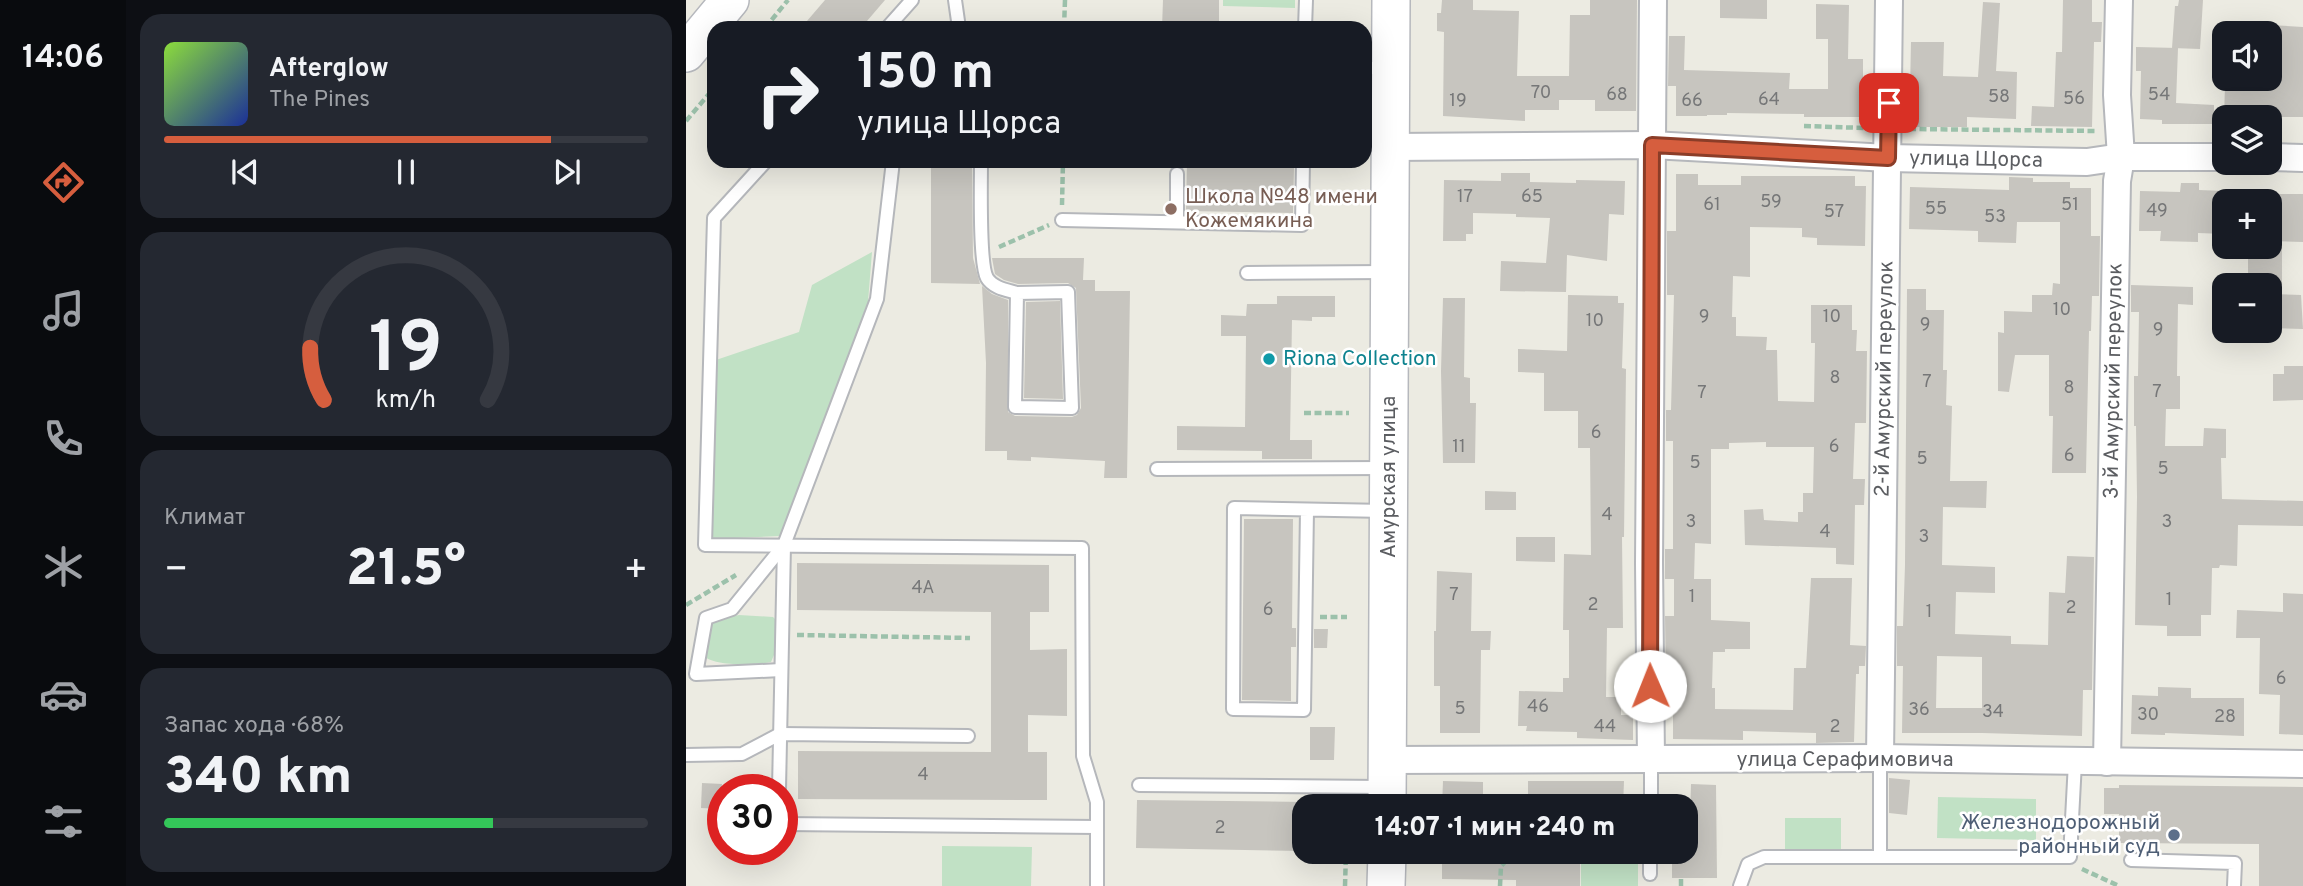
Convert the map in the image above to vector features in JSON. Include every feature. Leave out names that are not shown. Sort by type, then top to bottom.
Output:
[{"type":"street","points":[[713,21],[730,0]]},
{"type":"street","name":"Амурская улица","points":[[1387,785],[1391,147],[1378,68],[1391,0]]},
{"type":"street","points":[[1651,760],[1649,549],[1653,0]]},
{"type":"street","name":"2-й Амурский переулок","points":[[1880,758],[1889,0]]},
{"type":"street","name":"3-й Амурский переулок","points":[[2107,762],[2117,181],[2121,144],[2117,95],[2119,0]]},
{"type":"street","points":[[686,53],[707,28]]},
{"type":"street","name":"улица Щорса","points":[[1391,147],[1652,145],[1888,158],[2087,162],[2121,144],[2212,155]]},
{"type":"street","points":[[2282,157],[2303,158]]},
{"type":"street","name":"улица Серафимовича","points":[[1387,785],[1651,760],[1880,758],[2303,764]]},
{"type":"street","points":[[1387,864],[1387,886]]},
{"type":"lane","points":[[893,21],[912,0]]},
{"type":"lane","points":[[955,0],[958,21]]},
{"type":"lane","points":[[1305,21],[1306,0]]},
{"type":"lane","points":[[760,168],[714,218],[705,545],[1082,548],[1083,756],[1097,802],[1097,886]]},
{"type":"lane","points":[[781,670],[696,674],[706,618],[732,609],[784,545],[877,299],[892,168]]},
{"type":"lane","points":[[981,168],[983,255],[987,278],[996,286],[1017,293],[1068,292],[1072,408],[1015,407],[1017,293]]},
{"type":"lane","points":[[1062,220],[1302,225],[1303,168]]},
{"type":"lane","points":[[1177,174],[1177,222]]},
{"type":"lane","points":[[1247,273],[1391,272]]},
{"type":"lane","points":[[1157,469],[1390,468]]},
{"type":"lane","points":[[1307,510],[1304,710],[1233,709],[1234,508],[1390,511]]},
{"type":"lane","points":[[779,774],[784,545]]},
{"type":"lane","points":[[686,755],[742,754],[780,734],[968,736]]},
{"type":"lane","points":[[1880,758],[1880,855]]},
{"type":"lane","points":[[1651,760],[1651,794]]},
{"type":"lane","points":[[1740,886],[1748,864],[1764,857],[2070,857],[2075,762]]},
{"type":"lane","points":[[1139,785],[1387,785]]},
{"type":"lane","points":[[798,824],[1097,827]]},
{"type":"lane","points":[[2132,860],[2235,863],[2234,886]]},
{"type":"lane","points":[[1650,864],[1650,874]]},
{"type":"path","points":[[771,21],[788,0]]},
{"type":"path","points":[[1064,21],[1065,0]]},
{"type":"path","points":[[686,121],[707,96]]},
{"type":"path","points":[[1798,126],[1888,128],[2121,144]]},
{"type":"path","points":[[983,255],[1062,220],[1063,168]]},
{"type":"path","points":[[1304,413],[1349,413]]},
{"type":"path","points":[[1306,617],[1347,617]]},
{"type":"path","points":[[782,635],[970,638]]},
{"type":"path","points":[[2070,857],[2075,866],[2119,886]]},
{"type":"path","points":[[1346,864],[1346,886]]},
{"type":"path","points":[[1500,886],[1503,864]]},
{"type":"path","points":[[1681,878],[1681,886]]},
{"type":"green space","points":[[1223,0],[1295,0],[1295,8],[1223,6]]},
{"type":"green space","points":[[872,252],[868,302],[780,536],[710,539],[713,361],[799,332],[812,285]]},
{"type":"green space","points":[[739,615],[773,617],[776,620],[774,655],[771,662],[725,663],[716,662],[703,655],[707,626],[720,619]]},
{"type":"green space","points":[[1938,797],[2036,799],[2036,840],[1937,838]]},
{"type":"green space","points":[[1785,818],[1841,818],[1841,849],[1785,849]]},
{"type":"green space","points":[[942,846],[1032,847],[1031,886],[942,886]]},
{"type":"green space","points":[[1581,864],[1638,864],[1638,886],[1581,886]]},
{"type":"building","points":[[825,0],[885,0],[867,21],[807,21]]},
{"type":"building","points":[[1163,0],[1219,0],[1219,21],[1162,21]]},
{"type":"building","points":[[1442,0],[1473,0],[1473,10],[1519,11],[1517,76],[1569,76],[1570,15],[1590,15],[1590,0],[1637,0],[1636,111],[1595,111],[1595,100],[1559,100],[1559,110],[1525,110],[1525,121],[1443,116],[1444,32],[1437,31],[1437,13],[1441,13]]},
{"type":"building","points":[[1720,0],[1767,0],[1767,19],[1720,18]]},
{"type":"building","points":[[2063,0],[2092,0],[2092,22],[2102,22],[2101,42],[2094,42],[2092,127],[2031,126],[2032,106],[2054,107],[2056,52],[2062,52]]},
{"type":"building","points":[[2179,0],[2203,0],[2200,49],[2172,48],[2175,6],[2178,6]]},
{"type":"building","points":[[1983,2],[2000,3],[1996,71],[2017,72],[2016,119],[1967,117],[1967,127],[1903,127],[1904,91],[1910,91],[1911,42],[1944,42],[1943,76],[1978,77]]},
{"type":"building","points":[[1816,4],[1849,5],[1848,59],[1863,59],[1863,117],[1727,113],[1676,116],[1676,86],[1668,86],[1669,36],[1685,36],[1684,70],[1790,73],[1789,89],[1828,89],[1828,39],[1816,39]]},
{"type":"building","points":[[2282,26],[2303,27],[2303,117],[2282,117],[2282,105],[2224,105],[2225,91],[2282,91]]},
{"type":"building","points":[[2136,47],[2178,48],[2176,103],[2214,105],[2212,124],[2162,124],[2162,120],[2140,119],[2141,71],[2136,71]]},
{"type":"building","points":[[931,168],[972,168],[973,258],[980,284],[931,283]]},
{"type":"building","points":[[1187,168],[1294,168],[1293,213],[1186,211]]},
{"type":"building","points":[[1501,173],[1530,173],[1530,182],[1625,181],[1624,215],[1609,214],[1607,261],[1567,255],[1566,292],[1500,291],[1501,261],[1546,263],[1550,218],[1473,213],[1473,234],[1466,234],[1466,241],[1443,241],[1444,180],[1501,181]]},
{"type":"building","points":[[1676,174],[1698,174],[1698,185],[1741,185],[1741,176],[1855,176],[1855,186],[1866,186],[1865,246],[1817,245],[1817,238],[1802,237],[1802,228],[1750,227],[1750,277],[1733,276],[1732,317],[1736,317],[1736,336],[1767,337],[1766,350],[1777,350],[1778,401],[1814,402],[1815,343],[1811,343],[1811,305],[1852,305],[1852,330],[1857,330],[1856,351],[1867,351],[1866,423],[1855,423],[1853,479],[1865,479],[1864,505],[1855,505],[1854,565],[1836,564],[1836,548],[1745,545],[1744,510],[1763,509],[1764,520],[1798,522],[1798,512],[1803,512],[1803,493],[1813,493],[1814,447],[1766,447],[1766,442],[1729,443],[1729,449],[1711,449],[1711,544],[1695,543],[1694,579],[1711,579],[1711,620],[1750,622],[1750,649],[1713,652],[1712,688],[1715,688],[1715,709],[1793,710],[1794,668],[1806,668],[1811,578],[1852,578],[1850,645],[1866,646],[1865,666],[1859,666],[1859,674],[1856,674],[1854,742],[1816,743],[1816,733],[1743,731],[1743,740],[1673,739],[1673,688],[1666,688],[1665,616],[1674,616],[1674,579],[1665,579],[1665,549],[1673,549],[1673,441],[1666,441],[1666,410],[1671,410],[1674,295],[1667,295],[1667,231],[1676,231]]},
{"type":"building","points":[[2009,177],[2033,178],[2033,182],[2070,182],[2070,188],[2091,188],[2091,236],[2100,236],[2099,296],[2092,296],[2089,331],[2086,473],[2052,473],[2053,416],[2049,416],[2049,355],[2015,355],[2009,392],[1998,391],[1998,332],[2004,333],[2004,311],[2032,312],[2032,295],[2052,295],[2053,283],[2060,284],[2060,222],[2017,222],[2016,243],[1978,242],[1978,231],[1909,229],[1910,187],[2009,190]]},
{"type":"building","points":[[2181,183],[2199,183],[2199,190],[2212,191],[2212,234],[2198,233],[2198,242],[2160,241],[2161,231],[2139,231],[2140,191],[2180,192]]},
{"type":"building","points":[[2282,194],[2303,194],[2303,242],[2282,241]]},
{"type":"building","points":[[992,258],[1084,258],[1083,280],[1095,280],[1095,291],[1130,291],[1127,478],[1104,478],[1105,461],[1031,457],[1031,461],[1007,460],[1007,451],[985,451],[986,363],[982,286],[992,294],[1008,300],[1008,412],[1015,416],[1072,417],[1077,415],[1081,408],[1076,288],[1068,283],[1018,284],[1004,280],[995,274]]},
{"type":"building","points":[[2248,259],[2282,259],[2282,273],[2248,273]]},
{"type":"building","points":[[2131,285],[2193,287],[2193,305],[2178,304],[2177,376],[2180,376],[2180,409],[2166,409],[2165,446],[2203,446],[2204,428],[2226,429],[2226,458],[2221,458],[2222,499],[2303,501],[2303,526],[2238,525],[2237,566],[2220,565],[2219,568],[2212,568],[2211,615],[2201,615],[2201,636],[2167,636],[2167,626],[2135,625],[2137,497],[2134,376],[2138,376],[2139,312],[2131,312]]},
{"type":"building","points":[[1907,289],[1926,289],[1926,310],[1944,310],[1943,370],[1947,370],[1946,405],[1952,406],[1950,481],[1987,481],[1986,508],[1943,507],[1942,565],[1995,567],[1995,593],[1956,592],[1955,634],[2011,636],[2011,644],[2048,645],[2049,592],[2065,593],[2067,556],[2094,557],[2092,690],[2083,690],[2082,736],[1902,733],[1903,666],[1897,666],[1897,626],[1903,626]],"holes":[[[1937,656],[1982,657],[1982,708],[1936,708]]]},
{"type":"building","points":[[2282,294],[2301,295],[2303,329],[2282,328]]},
{"type":"building","points":[[1568,295],[1618,296],[1618,303],[1624,303],[1622,368],[1626,369],[1623,628],[1607,628],[1606,697],[1621,697],[1621,715],[1633,715],[1633,740],[1577,738],[1577,732],[1526,731],[1527,726],[1518,726],[1519,691],[1563,692],[1563,678],[1569,678],[1569,630],[1563,630],[1564,554],[1591,555],[1590,448],[1578,448],[1578,411],[1544,411],[1544,373],[1518,372],[1518,349],[1567,351]]},
{"type":"building","name":"Riona Collection","points":[[1277,296],[1335,296],[1335,317],[1312,317],[1312,321],[1292,320],[1290,440],[1312,440],[1312,459],[1262,459],[1262,451],[1177,450],[1177,426],[1245,427],[1246,336],[1221,336],[1221,315],[1246,316],[1247,304],[1277,304]]},
{"type":"building","points":[[1443,298],[1465,298],[1464,377],[1470,378],[1470,403],[1476,403],[1475,463],[1443,463]]},
{"type":"building","points":[[1060,301],[1063,399],[1024,398],[1026,302]]},
{"type":"building","points":[[2284,366],[2303,366],[2303,400],[2273,401],[2273,374],[2284,374]]},
{"type":"building","points":[[1485,491],[1516,492],[1516,510],[1485,510]]},
{"type":"building","points":[[1244,519],[1293,519],[1292,628],[1296,628],[1296,647],[1291,647],[1291,701],[1242,700]]},
{"type":"building","points":[[1516,537],[1555,537],[1555,562],[1516,561]]},
{"type":"building","points":[[797,563],[1049,565],[1049,612],[1030,612],[1030,650],[1067,649],[1067,716],[1028,715],[1028,752],[1047,752],[1047,800],[798,799],[798,751],[991,752],[991,612],[797,610]]},
{"type":"building","points":[[1437,571],[1472,573],[1471,631],[1491,631],[1490,650],[1481,650],[1480,733],[1440,733],[1440,686],[1434,686]]},
{"type":"building","points":[[2283,593],[2303,594],[2303,735],[2279,734],[2280,695],[2259,694],[2260,638],[2236,638],[2237,610],[2283,612]]},
{"type":"building","points":[[1314,629],[1328,629],[1327,648],[1314,648]]},
{"type":"building","points":[[2158,687],[2191,688],[2191,698],[2244,698],[2244,736],[2131,734],[2132,695],[2158,696]]},
{"type":"building","points":[[1310,727],[1335,727],[1334,760],[1310,760]]},
{"type":"building","points":[[1889,778],[1910,780],[1907,815],[1889,813]]},
{"type":"building","points":[[1443,781],[1483,782],[1483,794],[1442,794]]},
{"type":"building","points":[[1528,781],[1624,781],[1624,794],[1528,794]]},
{"type":"building","points":[[702,783],[707,783],[707,808],[701,808]]},
{"type":"building","points":[[1691,784],[1716,785],[1717,878],[1672,878],[1672,864],[1698,864],[1698,794],[1691,794]]},
{"type":"building","name":"Железнодорожный районный суд","points":[[2119,785],[2303,787],[2303,886],[2259,886],[2259,844],[2119,843],[2119,814],[2104,814],[2104,788],[2119,788]]},
{"type":"building","points":[[1137,800],[1292,802],[1292,851],[1136,848]]},
{"type":"building","points":[[1442,864],[1580,864],[1580,886],[1516,886],[1516,880],[1442,879]]},
{"type":"place","name":"Школа №48 имени Кожемякина","points":[[1171,209]]},
{"type":"place","name":"Riona Collection","points":[[1269,359]]},
{"type":"place","name":"Железнодорожный районный суд","points":[[2174,835]]},
{"type":"route","points":[[1650,686],[1652,145],[1888,158],[1889,103]]}]
